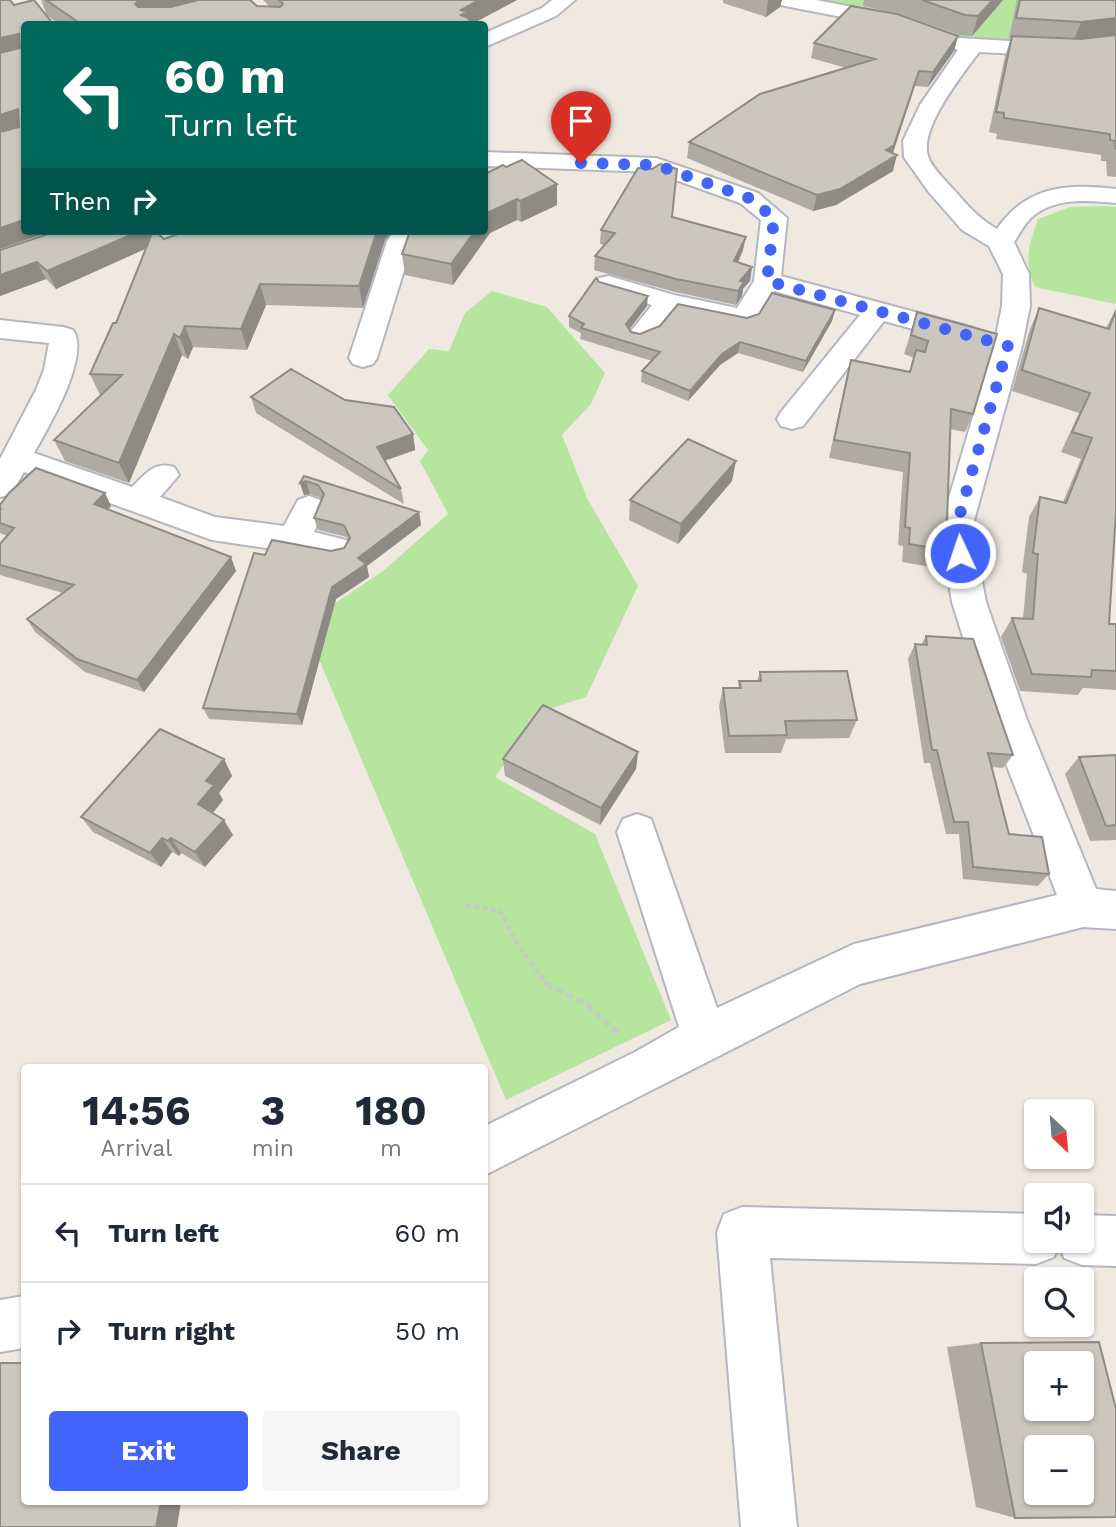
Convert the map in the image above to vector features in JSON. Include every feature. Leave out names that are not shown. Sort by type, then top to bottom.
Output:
[{"type":"street","points":[[488,40],[549,12],[565,0]]},
{"type":"street","points":[[785,0],[899,22],[956,44],[1073,51],[1116,46]]},
{"type":"street","points":[[488,1150],[651,1068],[705,1037],[854,965],[1099,909],[1008,720],[969,602],[956,528],[1008,346],[1016,306],[1016,274],[1000,241],[971,225],[937,186],[916,157],[915,141],[931,105],[972,46]]},
{"type":"street","points":[[488,159],[656,165],[749,198],[774,218],[767,281],[745,318],[668,302],[609,284]]},
{"type":"street","points":[[1000,241],[1011,232],[1014,221],[1034,204],[1054,197],[1077,194],[1116,196]]},
{"type":"street","points":[[363,358],[404,235]]},
{"type":"street","points":[[767,281],[1008,346]]},
{"type":"street","points":[[642,335],[668,302]]},
{"type":"street","points":[[792,419],[878,311]]},
{"type":"street","points":[[0,329],[63,336],[65,348],[60,369],[0,486]]},
{"type":"street","points":[[16,458],[212,528],[334,549]]},
{"type":"street","points":[[137,502],[163,475]]},
{"type":"street","points":[[294,540],[309,508]]},
{"type":"street","points":[[638,832],[705,1037]]},
{"type":"street","points":[[769,1527],[742,1232],[1024,1239]]},
{"type":"street","points":[[1094,1240],[1116,1241]]},
{"type":"street","points":[[0,1326],[21,1322]]},
{"type":"path","points":[[466,905],[500,911],[515,940],[547,986],[585,1003],[627,1041],[651,1068]]},
{"type":"green space","points":[[800,0],[1021,0],[1076,44],[955,37]]},
{"type":"green space","points":[[1070,207],[1116,207],[1116,304],[1035,287],[1028,261],[1038,219]]},
{"type":"green space","points":[[492,291],[547,307],[605,373],[591,404],[562,435],[587,498],[638,586],[586,697],[543,711],[495,777],[595,834],[671,1020],[506,1100],[304,624],[383,571],[448,514],[420,461],[428,450],[388,395],[429,349],[449,351],[465,313]]},
{"type":"building","points":[[0,0],[10,0],[14,5],[34,0],[51,21],[21,21],[21,221],[0,228],[0,132],[19,127],[18,109],[0,115],[0,53],[20,48],[19,34],[0,38]]},
{"type":"building","points":[[46,0],[139,0],[135,4],[138,7],[171,7],[198,0],[250,0],[257,6],[280,7],[283,4],[279,0],[479,0],[461,10],[467,12],[461,15],[472,20],[470,21],[77,21]]},
{"type":"building","points":[[922,0],[993,0],[978,16],[965,15]]},
{"type":"building","points":[[1020,0],[1116,0],[1116,18],[1081,22],[1016,18]]},
{"type":"building","points":[[851,6],[897,14],[958,36],[933,72],[919,71],[894,145],[886,150],[897,155],[840,189],[817,195],[689,142],[760,94],[875,59],[814,43]]},
{"type":"building","points":[[1116,35],[1116,150],[1115,141],[1110,140],[1110,134],[1004,118],[1004,113],[996,112],[1012,36],[1081,39]]},
{"type":"building","points":[[522,160],[557,184],[488,213],[488,172],[503,165],[506,167]]},
{"type":"building","points":[[660,164],[677,169],[672,217],[746,237],[734,261],[752,267],[740,281],[744,282],[738,291],[676,279],[595,256],[615,233],[601,230],[638,168],[652,169]]},
{"type":"building","points":[[45,235],[131,235],[47,271],[37,262],[0,275],[0,250]]},
{"type":"building","points":[[151,235],[160,235],[164,239],[175,235],[376,235],[359,286],[260,284],[241,329],[185,326],[180,338],[174,334],[119,463],[54,440],[122,375],[90,374],[113,323],[116,323]]},
{"type":"building","points":[[409,235],[472,235],[451,264],[402,254]]},
{"type":"building","points":[[596,278],[599,282],[648,296],[626,324],[631,332],[640,334],[660,326],[678,304],[747,318],[759,314],[772,293],[835,310],[806,361],[740,342],[722,354],[690,391],[642,371],[660,352],[581,328],[584,324],[569,316]]},
{"type":"building","points":[[1039,308],[1109,329],[1116,310],[1116,512],[1109,624],[1116,624],[1116,671],[1092,670],[1091,677],[1032,674],[1012,618],[1033,619],[1038,554],[1033,553],[1040,497],[1066,503],[1092,438],[1072,432],[1090,393],[1022,370]]},
{"type":"building","points":[[917,312],[997,334],[973,414],[951,409],[946,550],[909,544],[910,528],[905,527],[910,453],[834,440],[851,360],[910,372],[916,350],[925,352],[928,341],[911,335]]},
{"type":"building","points":[[291,369],[345,400],[394,407],[413,434],[377,447],[401,489],[251,397]]},
{"type":"building","points":[[688,439],[736,461],[681,524],[630,500]]},
{"type":"building","points":[[36,468],[105,493],[94,504],[231,557],[137,680],[77,659],[27,619],[74,585],[0,565],[0,544],[14,528],[0,523],[0,505]]},
{"type":"building","points":[[304,476],[419,512],[358,558],[366,564],[332,587],[297,714],[203,708],[254,553],[265,555],[272,540],[331,551],[344,548],[350,538],[344,525],[314,518],[324,494],[318,485],[306,481],[300,483]]},
{"type":"building","points":[[926,636],[973,639],[1013,755],[988,753],[1009,834],[1042,837],[1049,874],[973,867],[968,822],[954,822],[937,750],[932,750],[915,644],[927,645]]},
{"type":"building","points":[[847,671],[857,720],[785,721],[787,735],[729,736],[723,688],[741,688],[739,681],[761,681],[760,672]]},
{"type":"building","points":[[543,705],[638,752],[601,808],[503,759]]},
{"type":"building","points":[[160,729],[224,759],[206,781],[214,785],[198,804],[224,820],[195,852],[171,838],[168,841],[162,838],[150,853],[81,817]]},
{"type":"building","points":[[1116,755],[1116,825],[1106,826],[1079,757]]},
{"type":"building","points":[[1099,1342],[1116,1409],[1116,1517],[1015,1518],[981,1343]]},
{"type":"building","points":[[0,1363],[21,1363],[21,1505],[160,1505],[156,1527],[0,1527]]},
{"type":"route","points":[[581,163],[656,165],[749,198],[774,218],[767,281],[1008,346],[956,528],[960,553]]}]
